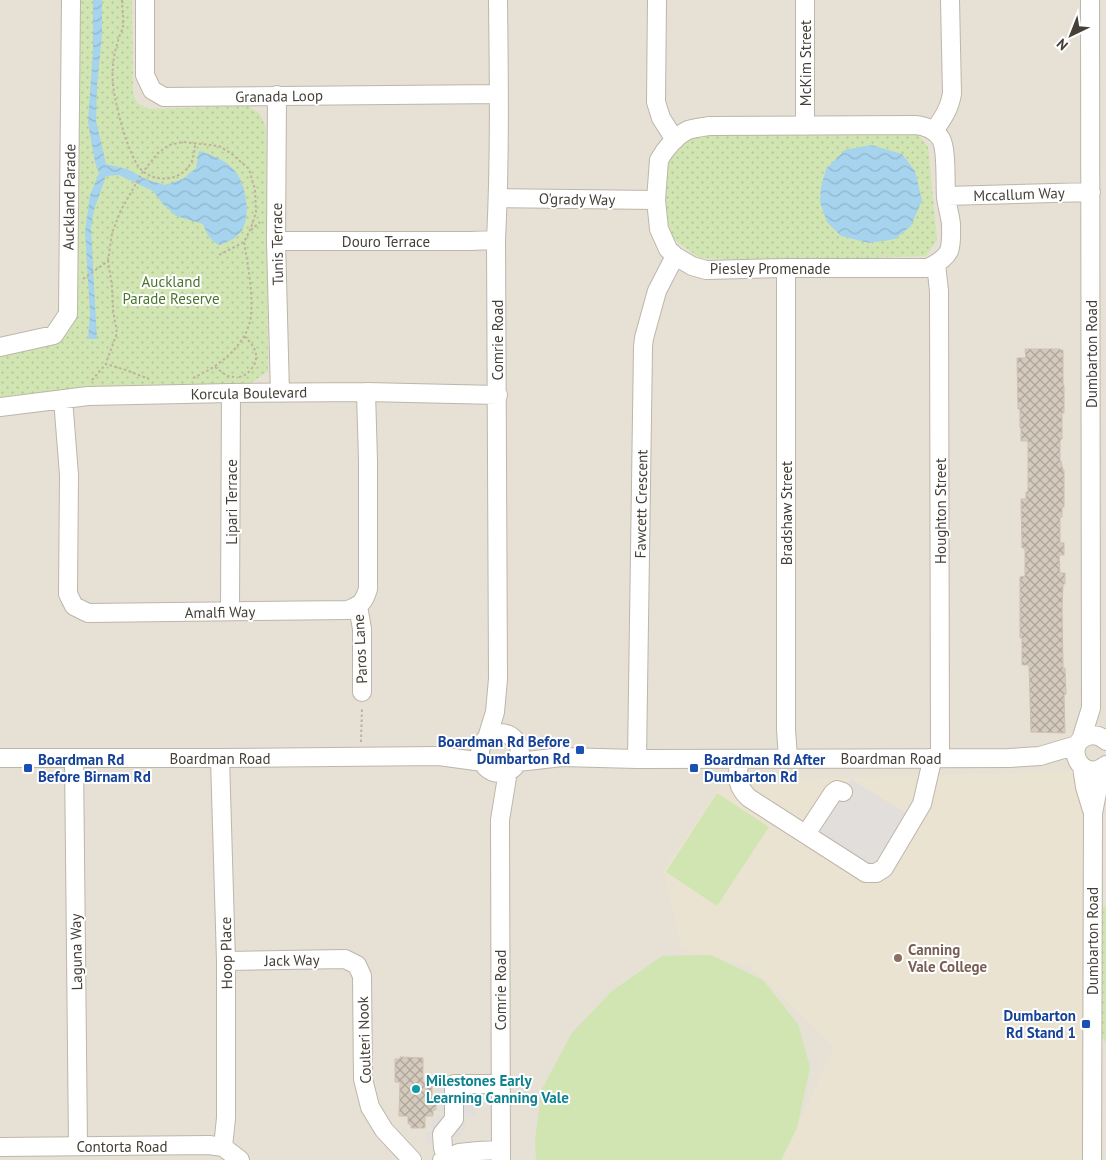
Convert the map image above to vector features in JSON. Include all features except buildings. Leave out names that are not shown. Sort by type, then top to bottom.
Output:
[{"type":"street","name":"Auckland Parade","points":[[0,347],[54,335],[68,314],[71,0]]},
{"type":"street","name":"Granada Loop","points":[[145,0],[145,75],[152,90],[164,98],[277,95],[499,94]]},
{"type":"street","name":"Comrie Road","points":[[498,0],[499,94],[496,240],[498,679],[505,758],[500,820],[501,1155]]},
{"type":"street","points":[[657,0],[656,102],[661,118],[675,140]]},
{"type":"street","name":"McKim Street","points":[[804,126],[805,0]]},
{"type":"street","points":[[934,131],[945,116],[952,94],[950,0]]},
{"type":"street","name":"Dumbarton Road","points":[[1079,742],[1091,708],[1099,321],[1091,192],[1090,0]]},
{"type":"street","name":"Tunis Terrace","points":[[277,95],[276,241],[280,392]]},
{"type":"street","points":[[675,256],[668,249],[659,229],[656,200],[660,160],[662,154],[675,140],[688,130],[709,126],[915,125],[928,127],[934,131],[941,139],[944,149],[951,243],[949,252],[936,264]]},
{"type":"street","name":"Mccallum Way","points":[[946,196],[1091,192]]},
{"type":"street","name":"O'grady Way","points":[[498,198],[656,200]]},
{"type":"street","name":"Douro Terrace","points":[[276,241],[496,240]]},
{"type":"street","name":"Piesley Promenade","points":[[675,256],[692,266],[706,270],[786,268],[919,269],[928,268],[936,264]]},
{"type":"street","name":"Fawcett Crescent","points":[[637,759],[643,347],[657,291],[675,256]]},
{"type":"street","name":"Houghton Street","points":[[806,834],[866,873],[876,873],[884,868],[885,857],[922,804],[931,765],[936,758],[939,291],[936,264]]},
{"type":"street","name":"Bradshaw Street","points":[[786,268],[786,729],[788,758]]},
{"type":"street","name":"Korcula Boulevard","points":[[0,407],[88,396],[280,392],[498,395]]},
{"type":"street","points":[[358,606],[365,598],[368,589],[366,392]]},
{"type":"street","name":"Lipari Terrace","points":[[230,611],[231,393]]},
{"type":"street","name":"Amalfi Way","points":[[63,399],[69,475],[68,594],[74,606],[88,613],[348,610],[358,606]]},
{"type":"street","name":"Paros Lane","points":[[358,606],[362,629],[362,692]]},
{"type":"street","name":"Comrie Road","points":[[485,741],[495,712],[498,679]]},
{"type":"street","name":"Dumbarton Road","points":[[1091,708],[1103,739]]},
{"type":"street","name":"Boardman Road","points":[[440,756],[474,749],[492,735],[498,733],[505,758]]},
{"type":"street","name":"Boardman Road","points":[[0,758],[440,756],[637,759],[1009,758],[1040,756],[1090,736],[1103,739]]},
{"type":"street","points":[[485,741],[480,750],[480,756],[505,758]]},
{"type":"street","points":[[1079,742],[1075,754],[1080,765]]},
{"type":"street","name":"Boardman Road","points":[[1040,756],[1061,763],[1080,765],[1087,770],[1099,769],[1105,766]]},
{"type":"street","name":"Laguna Way","points":[[74,758],[78,1146]]},
{"type":"street","name":"Hoop Place","points":[[220,758],[226,961],[226,1118],[223,1147]]},
{"type":"street","points":[[739,759],[738,782],[741,790],[749,798],[806,834],[821,817],[832,793],[837,790],[843,792]]},
{"type":"street","name":"Dumbarton Road","points":[[1080,765],[1093,813]]},
{"type":"street","name":"Dumbarton Road","points":[[1092,1160],[1099,1126],[1093,813],[1105,766]]},
{"type":"street","name":"Jack Way","points":[[226,961],[345,959],[357,966]]},
{"type":"street","name":"Coulteri Nook","points":[[357,966],[362,976],[363,1080],[370,1107],[384,1130],[412,1160]]},
{"type":"street","points":[[500,1084],[454,1084],[454,1119],[442,1134],[444,1159],[452,1155],[478,1151],[501,1155]]},
{"type":"street","name":"Contorta Road","points":[[0,1147],[209,1145],[223,1147]]},
{"type":"street","points":[[223,1147],[240,1160]]},
{"type":"path","points":[[122,0],[123,27],[117,42],[112,70],[114,95],[120,121],[138,165],[143,172],[161,179],[177,176],[191,162],[195,143]]},
{"type":"path","points":[[88,382],[93,380],[106,364],[117,333],[108,261],[112,234],[121,210],[143,172],[158,153],[169,146],[183,142],[219,146],[232,154],[249,169],[255,190],[256,212],[244,242],[251,291],[251,317],[244,336],[234,349],[215,367],[190,380]]},
{"type":"path","points":[[249,232],[264,219]]},
{"type":"path","points":[[219,255],[244,242]]},
{"type":"path","points":[[68,289],[108,261]]},
{"type":"path","points":[[215,367],[227,376],[242,377],[248,374],[257,357],[256,351],[244,336]]},
{"type":"path","points":[[106,364],[150,380]]},
{"type":"path","points":[[361,747],[362,692]]},
{"type":"shaded area","points":[[0,0],[1106,0],[1106,1160],[0,1160]]},
{"type":"shaded area","name":"Canning Vale College","points":[[1083,771],[1081,1160],[782,1160],[834,1047],[750,966],[681,949],[663,871],[724,781]]},
{"type":"shaded area","points":[[851,779],[907,814],[872,867],[817,831]]},
{"type":"shaded area","points":[[437,1082],[459,1082],[475,1091],[475,1116],[459,1116],[468,1123],[456,1139],[449,1133],[446,1143],[427,1143],[426,1132],[435,1131],[429,1124],[438,1114],[445,1121],[450,1112],[437,1112]]},
{"type":"green space","name":"Auckland Parade Reserve","points":[[77,0],[132,0],[133,94],[137,103],[149,109],[248,106],[260,114],[266,127],[268,371],[250,384],[96,388],[0,399],[0,356],[54,344],[66,335],[74,321]]},
{"type":"green space","points":[[685,131],[915,131],[928,147],[937,240],[926,256],[787,261],[700,258],[673,239],[657,191],[663,153]]},
{"type":"green space","points":[[717,793],[769,827],[717,906],[666,872]]},
{"type":"green space","points":[[1099,907],[1106,907],[1106,1043],[1099,1033]]},
{"type":"green space","points":[[711,955],[763,980],[798,1024],[810,1067],[797,1128],[781,1160],[536,1160],[535,1140],[542,1089],[572,1033],[612,991],[662,956]]},
{"type":"water","points":[[93,0],[102,0],[102,35],[96,121],[106,164],[127,169],[148,180],[165,185],[183,179],[196,168],[199,151],[223,161],[235,171],[242,184],[247,208],[245,224],[240,233],[220,245],[209,237],[203,224],[176,216],[153,191],[119,175],[106,176],[94,210],[91,228],[97,339],[88,339],[90,313],[85,232],[90,195],[99,173],[95,162],[88,122],[93,50]]},
{"type":"water","points":[[871,145],[902,154],[915,171],[922,200],[911,226],[895,239],[869,243],[841,236],[827,222],[820,202],[821,187],[826,169],[845,150]]},
{"type":"place","name":"Boardman Rd Before Dumbarton Rd","points":[[580,750]]},
{"type":"place","name":"Boardman Rd Before Birnam Rd","points":[[28,768]]},
{"type":"place","name":"Boardman Rd After Dumbarton Rd","points":[[694,768]]},
{"type":"place","name":"Canning Vale College","points":[[898,958]]},
{"type":"place","name":"Dumbarton Rd Stand 1","points":[[1086,1024]]},
{"type":"place","name":"Milestones Early Learning Canning Vale","points":[[416,1089]]}]
